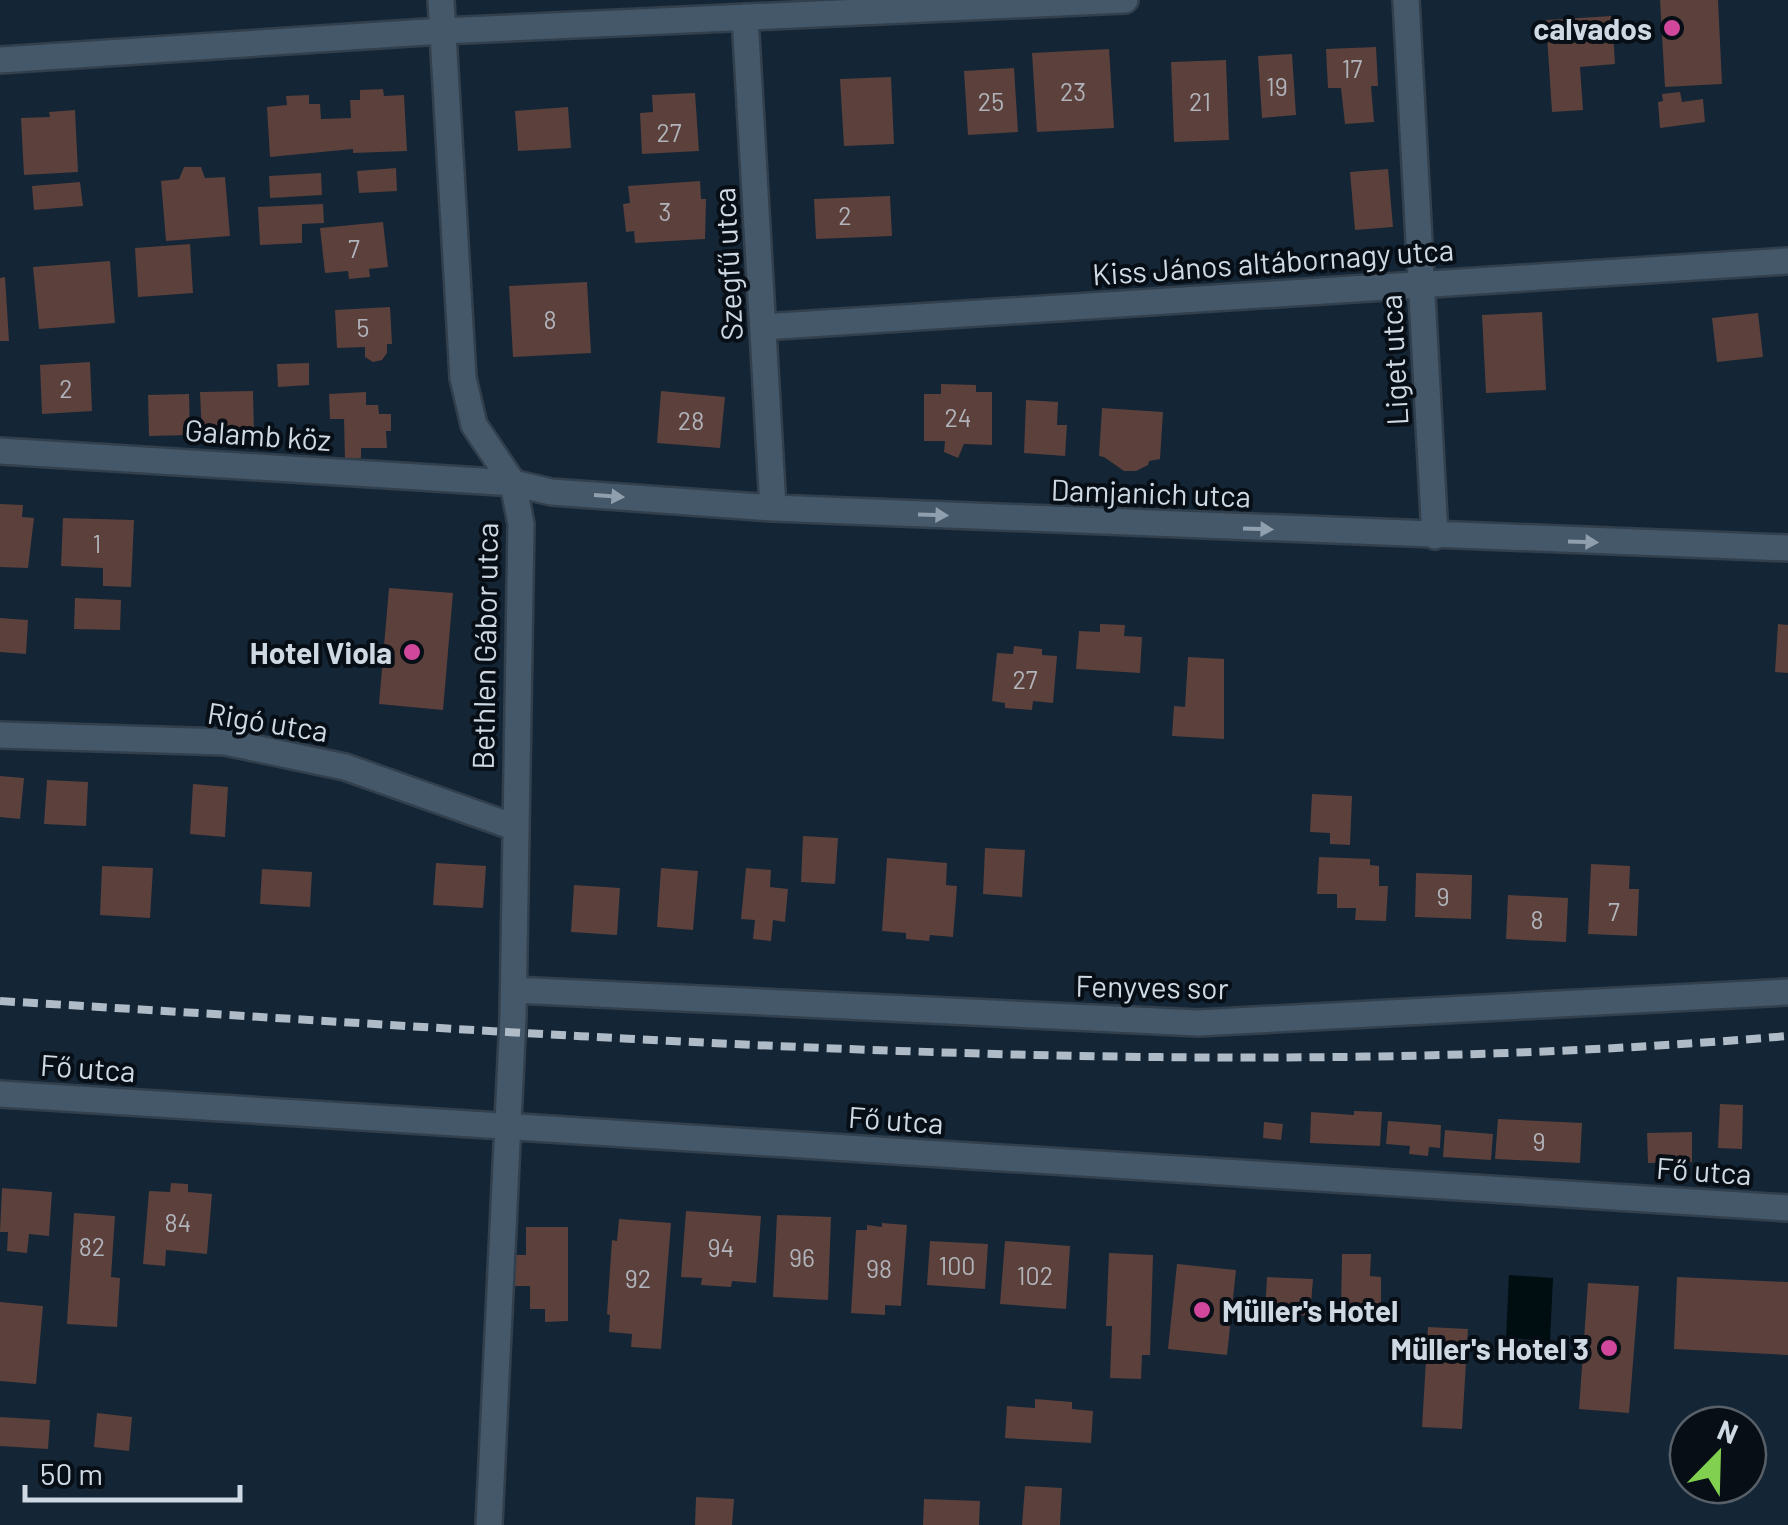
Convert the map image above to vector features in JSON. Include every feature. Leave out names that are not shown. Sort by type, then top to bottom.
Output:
[{"type":"street","name":"Bethlen Gábor utca","points":[[441,0],[464,378],[474,425],[513,482],[521,524],[514,990],[489,1525]]},
{"type":"street","points":[[0,60],[442,31],[1125,0]]},
{"type":"street","name":"Liget utca","points":[[1406,0],[1435,536]]},
{"type":"street","name":"Szegfű utca","points":[[745,17],[773,508]]},
{"type":"street","name":"Kiss János altábornagy utca","points":[[763,328],[1788,262]]},
{"type":"street","name":"Galamb köz","points":[[0,450],[513,482]]},
{"type":"street","name":"Damjanich utca","points":[[513,482],[551,492],[773,508],[1788,548]]},
{"type":"street","name":"Rigó utca","points":[[0,734],[225,742],[345,767],[514,827]]},
{"type":"street","name":"Fenyves sor","points":[[514,990],[1198,1024],[1788,992]]},
{"type":"street","name":"Fő utca","points":[[0,1094],[1788,1208]]},
{"type":"shaded area","points":[[1509,1275],[1553,1278],[1550,1341],[1506,1338]]},
{"type":"building","points":[[1660,0],[1718,0],[1722,84],[1665,87]]},
{"type":"building","points":[[1612,16],[1615,64],[1580,67],[1583,110],[1552,112],[1546,20]]},
{"type":"building","points":[[1376,47],[1378,86],[1371,86],[1374,122],[1345,124],[1341,88],[1328,88],[1326,49]]},
{"type":"building","points":[[1109,49],[1114,128],[1037,132],[1032,53]]},
{"type":"building","points":[[1292,54],[1296,115],[1262,118],[1258,56]]},
{"type":"building","points":[[1226,60],[1229,140],[1174,142],[1171,62]]},
{"type":"building","points":[[1014,68],[1018,132],[968,135],[964,71]]},
{"type":"building","points":[[891,77],[894,144],[844,146],[840,79]]},
{"type":"building","points":[[383,89],[384,96],[404,95],[407,151],[353,153],[353,149],[270,157],[267,107],[287,105],[286,96],[309,95],[309,104],[320,104],[321,119],[351,118],[350,100],[360,100],[360,90]]},
{"type":"building","points":[[1680,92],[1682,102],[1703,99],[1705,122],[1660,128],[1658,102],[1663,101],[1662,94]]},
{"type":"building","points":[[695,93],[699,151],[642,154],[640,113],[653,112],[652,95]]},
{"type":"building","points":[[568,107],[571,148],[518,151],[515,111]]},
{"type":"building","points":[[75,110],[78,172],[24,175],[21,118],[50,117],[49,112]]},
{"type":"building","points":[[184,167],[201,167],[205,178],[225,177],[230,236],[166,241],[161,181],[179,179]]},
{"type":"building","points":[[396,168],[397,191],[359,193],[357,171]]},
{"type":"building","points":[[1388,169],[1393,227],[1355,230],[1350,172]]},
{"type":"building","points":[[321,173],[322,195],[270,198],[269,176]]},
{"type":"building","points":[[700,181],[701,199],[706,199],[705,239],[635,243],[634,231],[626,232],[623,204],[630,203],[628,186]]},
{"type":"building","points":[[80,182],[83,206],[34,210],[32,186]]},
{"type":"building","points":[[890,196],[892,236],[816,239],[814,199]]},
{"type":"building","points":[[323,204],[324,223],[302,224],[302,243],[260,245],[258,207]]},
{"type":"building","points":[[383,222],[388,267],[369,269],[370,277],[349,279],[348,271],[325,273],[320,228]]},
{"type":"building","points":[[190,244],[193,293],[138,297],[135,248]]},
{"type":"building","points":[[110,261],[115,323],[39,329],[33,267]]},
{"type":"building","points":[[5,277],[9,341],[0,341],[0,278]]},
{"type":"building","points":[[587,282],[591,353],[513,357],[509,286]]},
{"type":"building","points":[[390,307],[392,344],[387,344],[382,360],[373,362],[365,357],[365,347],[337,348],[335,310]]},
{"type":"building","points":[[1542,312],[1546,390],[1486,393],[1482,315]]},
{"type":"building","points":[[1758,313],[1763,357],[1717,362],[1712,318]]},
{"type":"building","points":[[90,362],[92,411],[42,414],[40,365]]},
{"type":"building","points":[[309,363],[309,385],[278,387],[277,364]]},
{"type":"building","points":[[941,384],[976,385],[976,392],[992,392],[992,445],[964,444],[958,458],[944,452],[945,441],[924,441],[924,394],[941,394]]},
{"type":"building","points":[[253,391],[254,434],[202,436],[200,392]]},
{"type":"building","points":[[661,391],[725,397],[720,448],[657,443]]},
{"type":"building","points":[[366,392],[366,405],[378,405],[379,414],[391,414],[387,448],[361,448],[361,458],[345,459],[344,419],[330,419],[329,394]]},
{"type":"building","points":[[189,394],[190,435],[149,436],[148,395]]},
{"type":"building","points":[[1026,400],[1058,402],[1057,425],[1067,425],[1065,456],[1024,453]]},
{"type":"building","points":[[1102,408],[1163,412],[1160,459],[1149,461],[1136,471],[1124,471],[1099,456]]},
{"type":"building","points":[[0,504],[23,505],[22,517],[34,518],[28,568],[0,567]]},
{"type":"building","points":[[63,518],[134,520],[131,587],[103,586],[103,568],[61,566]]},
{"type":"building","points":[[389,588],[453,593],[443,710],[379,704]]},
{"type":"building","points":[[75,598],[121,600],[120,630],[74,629]]},
{"type":"building","points":[[0,618],[28,620],[26,654],[0,652]]},
{"type":"building","points":[[1100,624],[1125,625],[1124,636],[1142,637],[1140,673],[1076,669],[1079,631],[1100,632]]},
{"type":"building","points":[[1778,624],[1788,625],[1788,673],[1775,672]]},
{"type":"building","points":[[1014,646],[1042,649],[1042,655],[1057,656],[1053,703],[1033,701],[1032,710],[1005,708],[1005,703],[992,701],[997,653],[1013,654]]},
{"type":"building","points":[[1188,657],[1224,659],[1224,739],[1172,736],[1174,706],[1185,707]]},
{"type":"building","points":[[0,776],[24,778],[20,819],[0,817]]},
{"type":"building","points":[[47,780],[88,782],[86,826],[44,824]]},
{"type":"building","points":[[193,784],[228,787],[225,837],[190,834]]},
{"type":"building","points":[[1312,794],[1352,796],[1350,845],[1330,844],[1330,833],[1310,832]]},
{"type":"building","points":[[803,836],[838,838],[835,884],[801,882]]},
{"type":"building","points":[[985,848],[1025,850],[1022,897],[983,894]]},
{"type":"building","points":[[1319,857],[1370,859],[1370,865],[1379,866],[1379,886],[1388,886],[1386,921],[1355,920],[1356,908],[1337,908],[1337,894],[1317,894]]},
{"type":"building","points":[[887,858],[947,863],[946,885],[957,886],[953,937],[930,935],[929,941],[906,939],[906,933],[882,931]]},
{"type":"building","points":[[436,863],[486,866],[483,908],[433,905]]},
{"type":"building","points":[[1591,864],[1630,866],[1629,889],[1639,889],[1637,936],[1588,934]]},
{"type":"building","points":[[102,866],[153,868],[150,918],[100,915]]},
{"type":"building","points":[[661,868],[698,871],[693,930],[657,927]]},
{"type":"building","points":[[746,868],[771,870],[770,887],[788,889],[785,922],[773,920],[771,941],[753,939],[755,920],[741,919]]},
{"type":"building","points":[[262,869],[312,872],[310,907],[260,904]]},
{"type":"building","points":[[1416,873],[1472,875],[1471,919],[1415,917]]},
{"type":"building","points":[[574,885],[620,888],[617,935],[571,932]]},
{"type":"building","points":[[1508,895],[1568,898],[1566,942],[1506,939]]},
{"type":"building","points":[[1720,1104],[1743,1105],[1742,1149],[1718,1148]]},
{"type":"building","points":[[1354,1111],[1382,1112],[1380,1146],[1310,1143],[1311,1112],[1354,1115]]},
{"type":"building","points":[[1498,1119],[1582,1123],[1580,1163],[1495,1159]]},
{"type":"building","points":[[1388,1121],[1441,1125],[1440,1148],[1429,1147],[1428,1156],[1409,1154],[1410,1146],[1386,1144]]},
{"type":"building","points":[[1264,1122],[1283,1124],[1281,1140],[1263,1138]]},
{"type":"building","points":[[1445,1130],[1493,1134],[1491,1160],[1443,1157]]},
{"type":"building","points":[[1692,1132],[1692,1162],[1648,1163],[1647,1133]]},
{"type":"building","points":[[171,1183],[188,1184],[188,1192],[212,1194],[207,1254],[166,1250],[165,1266],[143,1264],[149,1191],[170,1192]]},
{"type":"building","points":[[2,1188],[52,1192],[49,1236],[29,1234],[27,1253],[7,1251],[8,1232],[0,1232]]},
{"type":"building","points":[[686,1211],[761,1216],[756,1283],[732,1281],[731,1287],[701,1285],[702,1278],[681,1277]]},
{"type":"building","points":[[74,1213],[115,1216],[111,1277],[120,1278],[117,1327],[67,1324]]},
{"type":"building","points":[[777,1215],[831,1217],[828,1300],[773,1297]]},
{"type":"building","points":[[619,1219],[671,1223],[661,1349],[631,1347],[632,1334],[609,1332],[612,1240],[617,1241]]},
{"type":"building","points":[[882,1223],[907,1225],[901,1306],[885,1305],[885,1315],[851,1313],[856,1230],[867,1230],[867,1225],[882,1227]]},
{"type":"building","points":[[526,1227],[568,1227],[568,1321],[545,1322],[545,1309],[530,1309],[530,1286],[514,1286],[514,1255],[526,1255]]},
{"type":"building","points":[[930,1241],[988,1244],[985,1289],[927,1285]]},
{"type":"building","points":[[1005,1241],[1070,1246],[1066,1309],[1000,1304]]},
{"type":"building","points":[[1109,1253],[1153,1255],[1150,1355],[1142,1355],[1141,1379],[1110,1378],[1112,1326],[1106,1326]]},
{"type":"building","points":[[1342,1254],[1371,1254],[1370,1276],[1381,1277],[1381,1310],[1341,1309]]},
{"type":"building","name":"Müller's Hotel","points":[[1177,1264],[1236,1270],[1227,1355],[1168,1349]]},
{"type":"building","points":[[1267,1277],[1313,1279],[1310,1316],[1265,1313]]},
{"type":"building","points":[[1677,1277],[1788,1282],[1788,1355],[1674,1349]]},
{"type":"building","name":"Müller's Hotel 3","points":[[1588,1283],[1639,1286],[1629,1413],[1579,1409]]},
{"type":"building","points":[[0,1302],[43,1306],[36,1384],[0,1381]]},
{"type":"building","points":[[1428,1327],[1468,1329],[1462,1429],[1422,1427]]},
{"type":"building","points":[[1035,1399],[1072,1402],[1072,1409],[1093,1411],[1091,1443],[1005,1438],[1007,1406],[1035,1408]]},
{"type":"building","points":[[97,1413],[132,1417],[129,1451],[94,1447]]},
{"type":"building","points":[[0,1417],[50,1420],[48,1449],[0,1446]]},
{"type":"building","points":[[1025,1486],[1062,1488],[1060,1525],[1022,1525]]},
{"type":"building","points":[[696,1497],[734,1499],[732,1525],[695,1525]]},
{"type":"building","points":[[924,1499],[980,1501],[979,1525],[923,1525]]},
{"type":"railway","points":[[0,1001],[670,1041],[1117,1057],[1341,1057],[1564,1051],[1788,1036]]},
{"type":"place","name":"calvados","points":[[1672,28]]},
{"type":"place","name":"Hotel Viola","points":[[412,652]]},
{"type":"place","name":"Müller's Hotel","points":[[1202,1310]]},
{"type":"place","name":"Müller's Hotel 3","points":[[1609,1348]]}]
